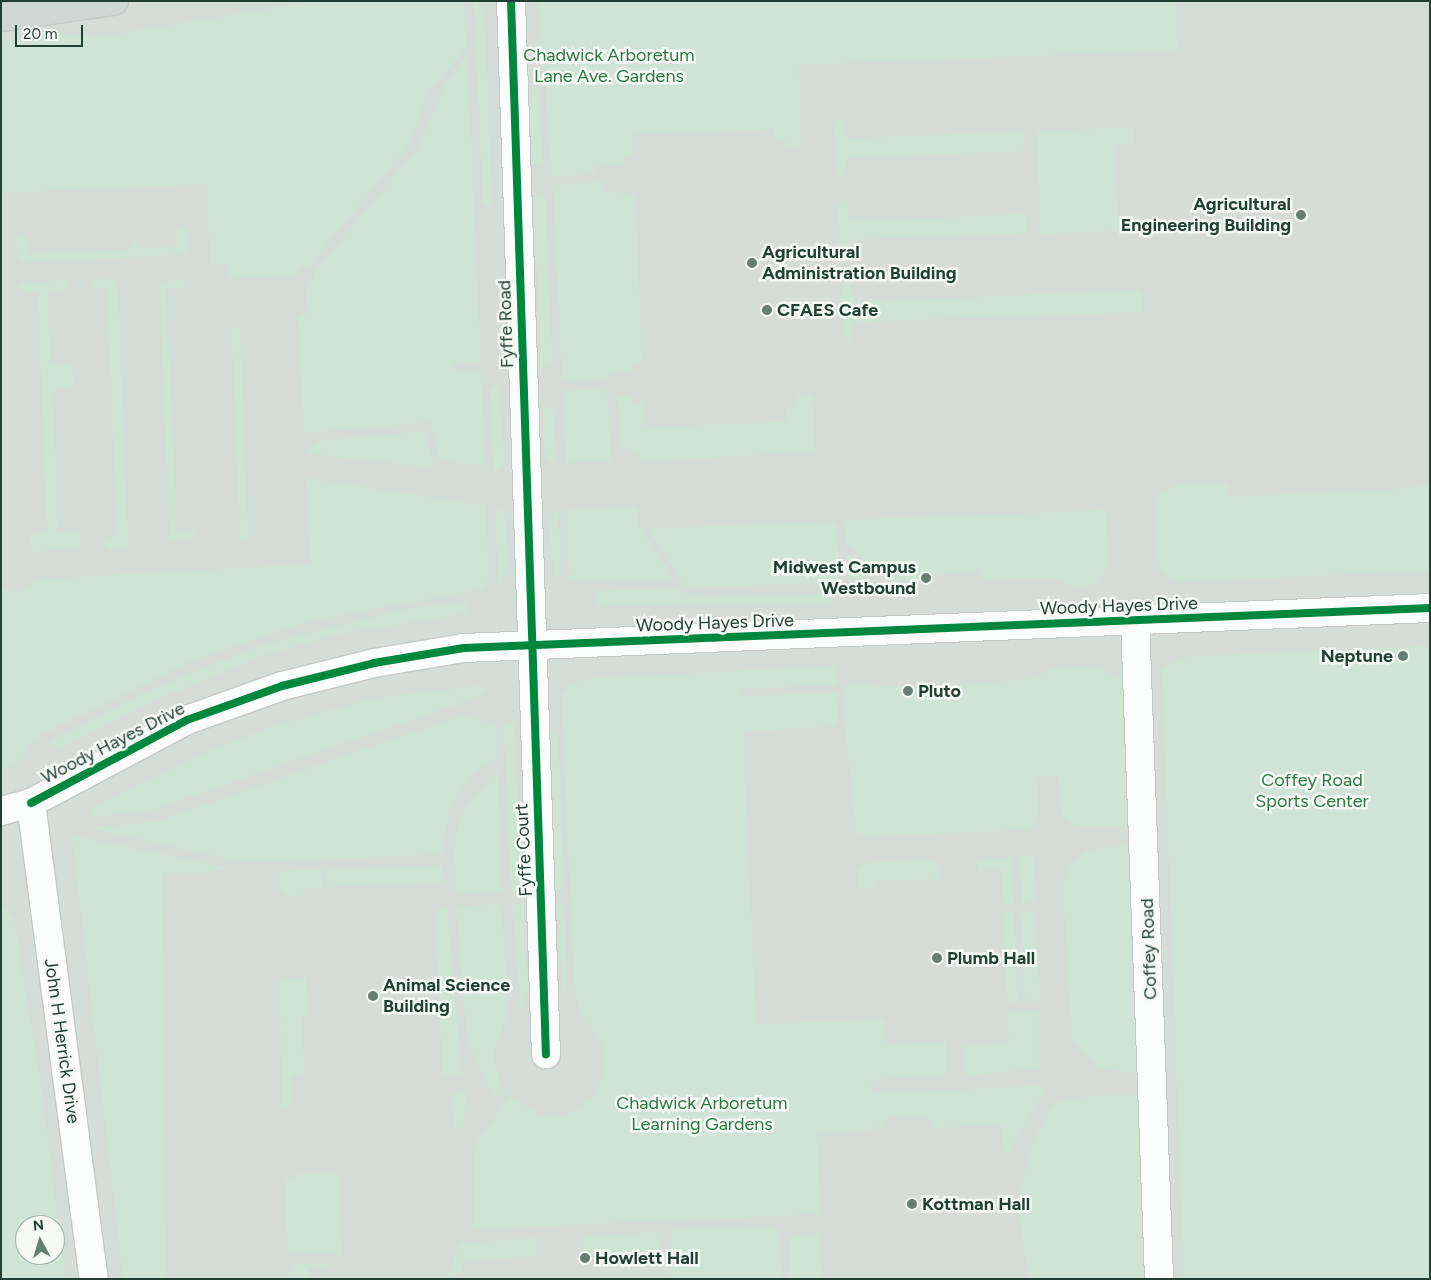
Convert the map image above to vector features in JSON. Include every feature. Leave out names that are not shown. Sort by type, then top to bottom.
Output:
[{"type":"main road","points":[[1,17],[114,1]]},
{"type":"street","name":"Fyffe Road","points":[[511,1],[533,645]]},
{"type":"street","name":"Woody Hayes Drive","points":[[1,828],[31,803],[188,720],[282,686],[446,651],[533,645],[1430,608]]},
{"type":"street","name":"Coffey Road","points":[[1135,620],[1159,1279]]},
{"type":"street","name":"Fyffe Court","points":[[533,645],[546,1054]]},
{"type":"street","name":"Woody Hayes Drive","points":[[1,811],[31,803]]},
{"type":"street","name":"John H Herrick Drive","points":[[31,803],[94,1279]]},
{"type":"shaded area","points":[[1,1],[1430,1],[1430,1279],[1,1279]]},
{"type":"green space","points":[[315,1],[463,1],[467,47],[428,92],[410,144],[308,267],[299,268],[300,276],[229,279],[228,264],[210,265],[207,184],[1,193],[1,41],[57,33],[106,36]]},
{"type":"green space","points":[[478,1],[485,23],[492,204],[483,205],[474,2]]},
{"type":"green space","name":"Chadwick Arboretum Lane Ave. Gardens","points":[[538,1],[1175,1],[1178,50],[799,65],[801,147],[786,148],[786,139],[775,139],[774,129],[632,135],[633,156],[624,157],[624,165],[594,167],[594,174],[552,177]]},
{"type":"green space","points":[[467,56],[481,361],[452,363],[453,370],[481,369],[485,466],[440,461],[430,422],[304,433],[298,315],[307,315],[306,282],[314,280],[313,274],[417,150],[447,81]]},
{"type":"green space","points":[[535,90],[539,90],[543,163],[533,164],[530,108]]},
{"type":"green space","points":[[839,118],[844,119],[846,138],[1023,132],[1024,151],[848,158],[843,178],[837,173],[834,125]]},
{"type":"green space","points":[[1134,127],[1134,144],[1115,146],[1118,216],[1138,215],[1139,230],[1040,234],[1037,131]]},
{"type":"green space","points":[[603,182],[604,191],[636,195],[642,365],[633,365],[633,371],[614,371],[605,379],[567,381],[562,378],[553,185]]},
{"type":"green space","points":[[545,194],[552,361],[551,366],[541,367],[534,195]]},
{"type":"green space","points":[[842,200],[847,202],[849,221],[1026,214],[1027,233],[850,240],[846,261],[840,256],[838,207]]},
{"type":"green space","points":[[182,226],[188,231],[189,254],[21,263],[17,257],[16,238],[22,233],[28,239],[29,253],[130,249],[135,243],[141,248],[176,247],[176,231]]},
{"type":"green space","points":[[112,278],[118,286],[128,543],[126,548],[108,549],[103,539],[117,535],[107,289],[94,289],[91,281]]},
{"type":"green space","points":[[65,280],[68,289],[47,292],[51,364],[70,364],[73,369],[74,385],[53,391],[58,532],[79,532],[82,548],[33,552],[29,536],[47,532],[38,293],[23,293],[18,284]]},
{"type":"green space","points":[[182,280],[186,285],[183,288],[166,288],[177,531],[193,530],[196,537],[170,541],[159,282]]},
{"type":"green space","points":[[846,282],[851,283],[854,302],[1142,290],[1143,312],[855,322],[850,342],[844,337],[842,288]]},
{"type":"green space","points":[[240,326],[248,538],[244,541],[240,539],[232,330]]},
{"type":"green space","points":[[490,386],[500,386],[504,464],[494,472]]},
{"type":"green space","points":[[602,389],[607,393],[611,461],[566,463],[563,395],[565,391]]},
{"type":"green space","points":[[813,394],[815,452],[644,461],[621,443],[617,395],[634,395],[634,403],[644,403],[645,427],[786,422],[786,408],[797,407],[797,395]]},
{"type":"green space","points":[[542,407],[554,410],[556,466],[545,455]]},
{"type":"green space","points":[[424,431],[435,468],[305,453],[320,441]]},
{"type":"green space","points":[[306,478],[486,506],[488,580],[482,589],[310,621],[189,662],[33,739],[20,762],[1,772],[1,589],[18,593],[39,579],[311,564]]},
{"type":"green space","points":[[1430,483],[1430,571],[1177,582],[1162,571],[1155,552],[1156,506],[1160,495],[1177,484],[1228,484],[1229,497],[1413,488]]},
{"type":"green space","points":[[637,507],[638,525],[672,577],[669,581],[569,580],[567,510]]},
{"type":"green space","points":[[495,508],[505,513],[508,563],[499,592]]},
{"type":"green space","points":[[558,508],[561,572],[555,580],[548,520]]},
{"type":"green space","points":[[1106,510],[1108,566],[1095,585],[1077,588],[1051,578],[981,579],[980,570],[934,576],[933,581],[888,581],[846,544],[845,520]]},
{"type":"green space","points":[[829,521],[836,525],[839,571],[835,583],[685,587],[648,529]]},
{"type":"green space","points":[[846,553],[867,574],[866,581],[848,578]]},
{"type":"green space","points":[[672,589],[698,597],[829,594],[831,604],[597,606],[596,591]]},
{"type":"green space","points":[[466,602],[468,613],[338,634],[265,655],[153,701],[57,750],[50,742],[148,691],[261,645],[405,609]]},
{"type":"green space","name":"Coffey Road Sports Center","points":[[1430,646],[1430,1279],[1184,1279],[1162,669],[1182,657]]},
{"type":"green space","points":[[1099,665],[1110,675],[1122,675],[1128,826],[1076,826],[1062,814],[1058,776],[1037,776],[1039,818],[1031,830],[864,836],[856,832],[845,726],[845,688],[855,681],[879,687],[936,685],[937,701],[960,700],[959,684],[1033,679],[1055,668]]},
{"type":"green space","name":"Chadwick Arboretum Learning Gardens","points":[[835,666],[837,685],[740,689],[741,696],[837,693],[838,726],[743,731],[756,1024],[884,1020],[885,1044],[946,1041],[946,1075],[871,1080],[871,1093],[1042,1086],[1045,1090],[1008,1153],[1003,1155],[1002,1125],[934,1128],[926,1116],[889,1117],[881,1130],[872,1125],[871,1130],[817,1133],[820,1214],[474,1229],[473,1147],[510,1097],[542,1116],[566,1115],[594,1096],[604,1073],[604,1046],[581,1015],[575,994],[561,693],[576,682],[594,678]]},
{"type":"green space","points":[[477,686],[486,689],[474,698],[152,810],[94,817],[90,808],[209,751],[277,725],[376,698]]},
{"type":"green space","points":[[460,716],[495,723],[497,757],[472,775],[449,806],[443,854],[247,863],[90,828],[158,821]]},
{"type":"green space","points":[[514,722],[523,893],[511,893],[504,725]]},
{"type":"green space","points":[[550,730],[558,737],[564,887],[556,891]]},
{"type":"green space","points":[[498,769],[501,892],[456,894],[454,847],[461,814]]},
{"type":"green space","points":[[72,836],[225,867],[207,873],[162,873],[166,1279],[123,1279]]},
{"type":"green space","points":[[1129,845],[1138,1074],[1101,1069],[1072,1041],[1063,883],[1070,865],[1088,850]]},
{"type":"green space","points":[[1034,856],[1036,902],[1022,903],[1020,857]]},
{"type":"green space","points":[[1012,857],[1014,903],[1003,903],[1002,870],[978,871],[978,859]]},
{"type":"green space","points":[[930,860],[939,868],[939,879],[877,881],[877,888],[858,889],[857,872],[865,863]]},
{"type":"green space","points":[[442,865],[444,882],[328,887],[327,870]]},
{"type":"green space","points":[[321,870],[322,888],[303,888],[303,896],[288,896],[279,889],[279,871]]},
{"type":"green space","points":[[557,902],[565,906],[567,1003],[562,982]]},
{"type":"green space","points":[[1,903],[14,918],[43,1098],[57,1215],[15,1215],[15,1265],[63,1265],[65,1279],[1,1279]]},
{"type":"green space","points":[[523,903],[528,988],[521,1014],[512,904]]},
{"type":"green space","points":[[501,904],[509,1010],[493,1055],[504,1096],[495,1095],[487,1083],[467,1039],[456,906]]},
{"type":"green space","points":[[447,907],[462,1074],[443,1076],[435,917],[438,908]]},
{"type":"green space","points":[[1036,912],[1040,1001],[1025,1001],[1021,913]]},
{"type":"green space","points":[[1014,913],[1018,1002],[1007,1002],[1003,914]]},
{"type":"green space","points":[[306,977],[308,1015],[302,1016],[304,1074],[291,1075],[292,1107],[282,1108],[280,978]]},
{"type":"green space","points":[[1039,1010],[1039,1069],[969,1075],[964,1072],[963,1046],[1009,1044],[1008,1012]]},
{"type":"green space","points":[[467,1092],[463,1127],[454,1127],[452,1093]]},
{"type":"green space","points":[[1096,1095],[1139,1095],[1143,1279],[1028,1279],[1018,1200],[1032,1144],[1051,1108],[1061,1101]]},
{"type":"green space","points":[[339,1173],[342,1259],[334,1253],[291,1255],[287,1252],[285,1180],[300,1174]]},
{"type":"green space","points":[[776,1227],[780,1231],[782,1279],[671,1279],[671,1229]]},
{"type":"green space","points":[[656,1232],[661,1251],[584,1254],[583,1236]]},
{"type":"green space","points":[[820,1234],[822,1279],[790,1279],[789,1236]]},
{"type":"green space","points":[[536,1238],[537,1256],[462,1260],[463,1273],[447,1279],[460,1243]]},
{"type":"green space","points":[[332,1263],[332,1267],[308,1268],[308,1279],[288,1279],[292,1265]]},
{"type":"cycle path","points":[[511,1],[546,1054]]},
{"type":"cycle path","points":[[31,803],[187,720],[282,686],[374,663],[464,648],[1430,608]]},
{"type":"place","name":"Agricultural Engineering Building","points":[[1301,215]]},
{"type":"place","name":"Agricultural Administration Building","points":[[752,263]]},
{"type":"place","name":"CFAES Cafe","points":[[767,310]]},
{"type":"place","name":"Midwest Campus Westbound","points":[[926,578]]},
{"type":"place","name":"Neptune","points":[[1403,656]]},
{"type":"place","name":"Pluto","points":[[908,691]]},
{"type":"place","name":"Plumb Hall","points":[[937,958]]},
{"type":"place","name":"Animal Science Building","points":[[373,996]]},
{"type":"place","name":"Kottman Hall","points":[[912,1204]]},
{"type":"place","name":"Howlett Hall","points":[[585,1258]]}]
